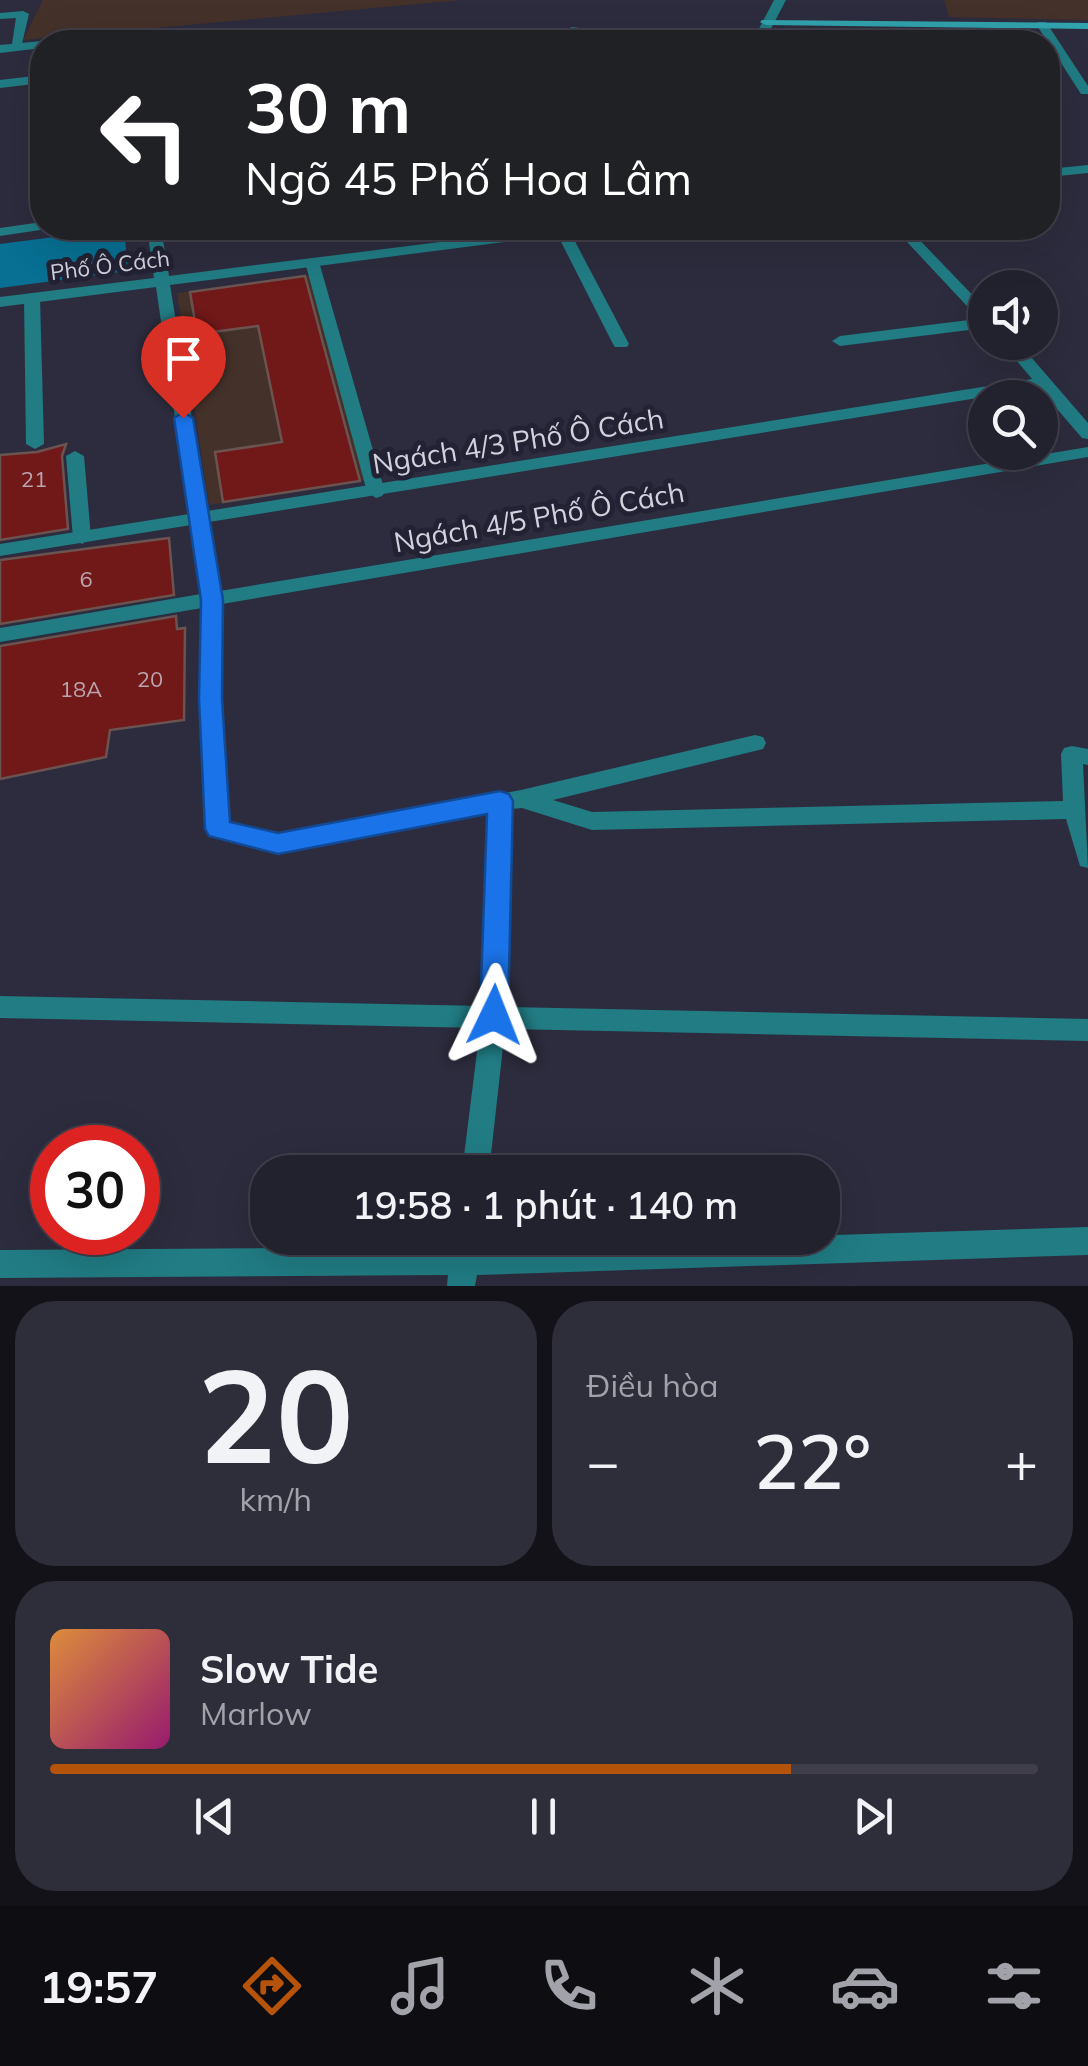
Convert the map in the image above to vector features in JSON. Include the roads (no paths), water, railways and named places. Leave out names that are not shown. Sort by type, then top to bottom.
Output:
[{"type":"street","points":[[763,30],[780,0]]},
{"type":"street","points":[[0,16],[23,14],[14,48]]},
{"type":"street","points":[[766,22],[1088,26]]},
{"type":"street","points":[[1042,24],[1046,30]]},
{"type":"street","points":[[0,49],[30,46]]},
{"type":"street","points":[[1060,52],[1085,91]]},
{"type":"street","points":[[0,84],[30,80]]},
{"type":"street","points":[[1060,172],[1088,169]]},
{"type":"street","points":[[0,232],[30,228]]},
{"type":"street","points":[[156,240],[212,600],[210,699],[218,829],[278,844],[512,800],[755,743]]},
{"type":"street","name":"Phố Ô Cách","points":[[0,302],[484,240]]},
{"type":"street","points":[[567,240],[621,344]]},
{"type":"street","points":[[912,240],[968,301]]},
{"type":"street","points":[[312,262],[376,492]]},
{"type":"street","points":[[32,298],[36,444]]},
{"type":"street","points":[[840,340],[968,322]]},
{"type":"street","points":[[1025,360],[1042,380]]},
{"type":"street","name":"Ngách 4/3 Phố Ô Cách","points":[[0,550],[968,395]]},
{"type":"street","points":[[1058,399],[1088,434]]},
{"type":"street","name":"Ngách 4/5 Phố Ô Cách","points":[[0,635],[1088,452]]},
{"type":"street","points":[[75,456],[82,538]]},
{"type":"street","points":[[1088,756],[1072,754],[1076,810],[1088,859]]},
{"type":"street","points":[[512,800],[592,821],[1076,810]]},
{"type":"street","points":[[477,1155],[494,1015],[512,800]]},
{"type":"street","points":[[0,1007],[1088,1030]]},
{"type":"street","points":[[0,1264],[464,1262],[1088,1241]]},
{"type":"water","points":[[31,240],[125,240],[128,271],[0,288],[0,244]]}]
